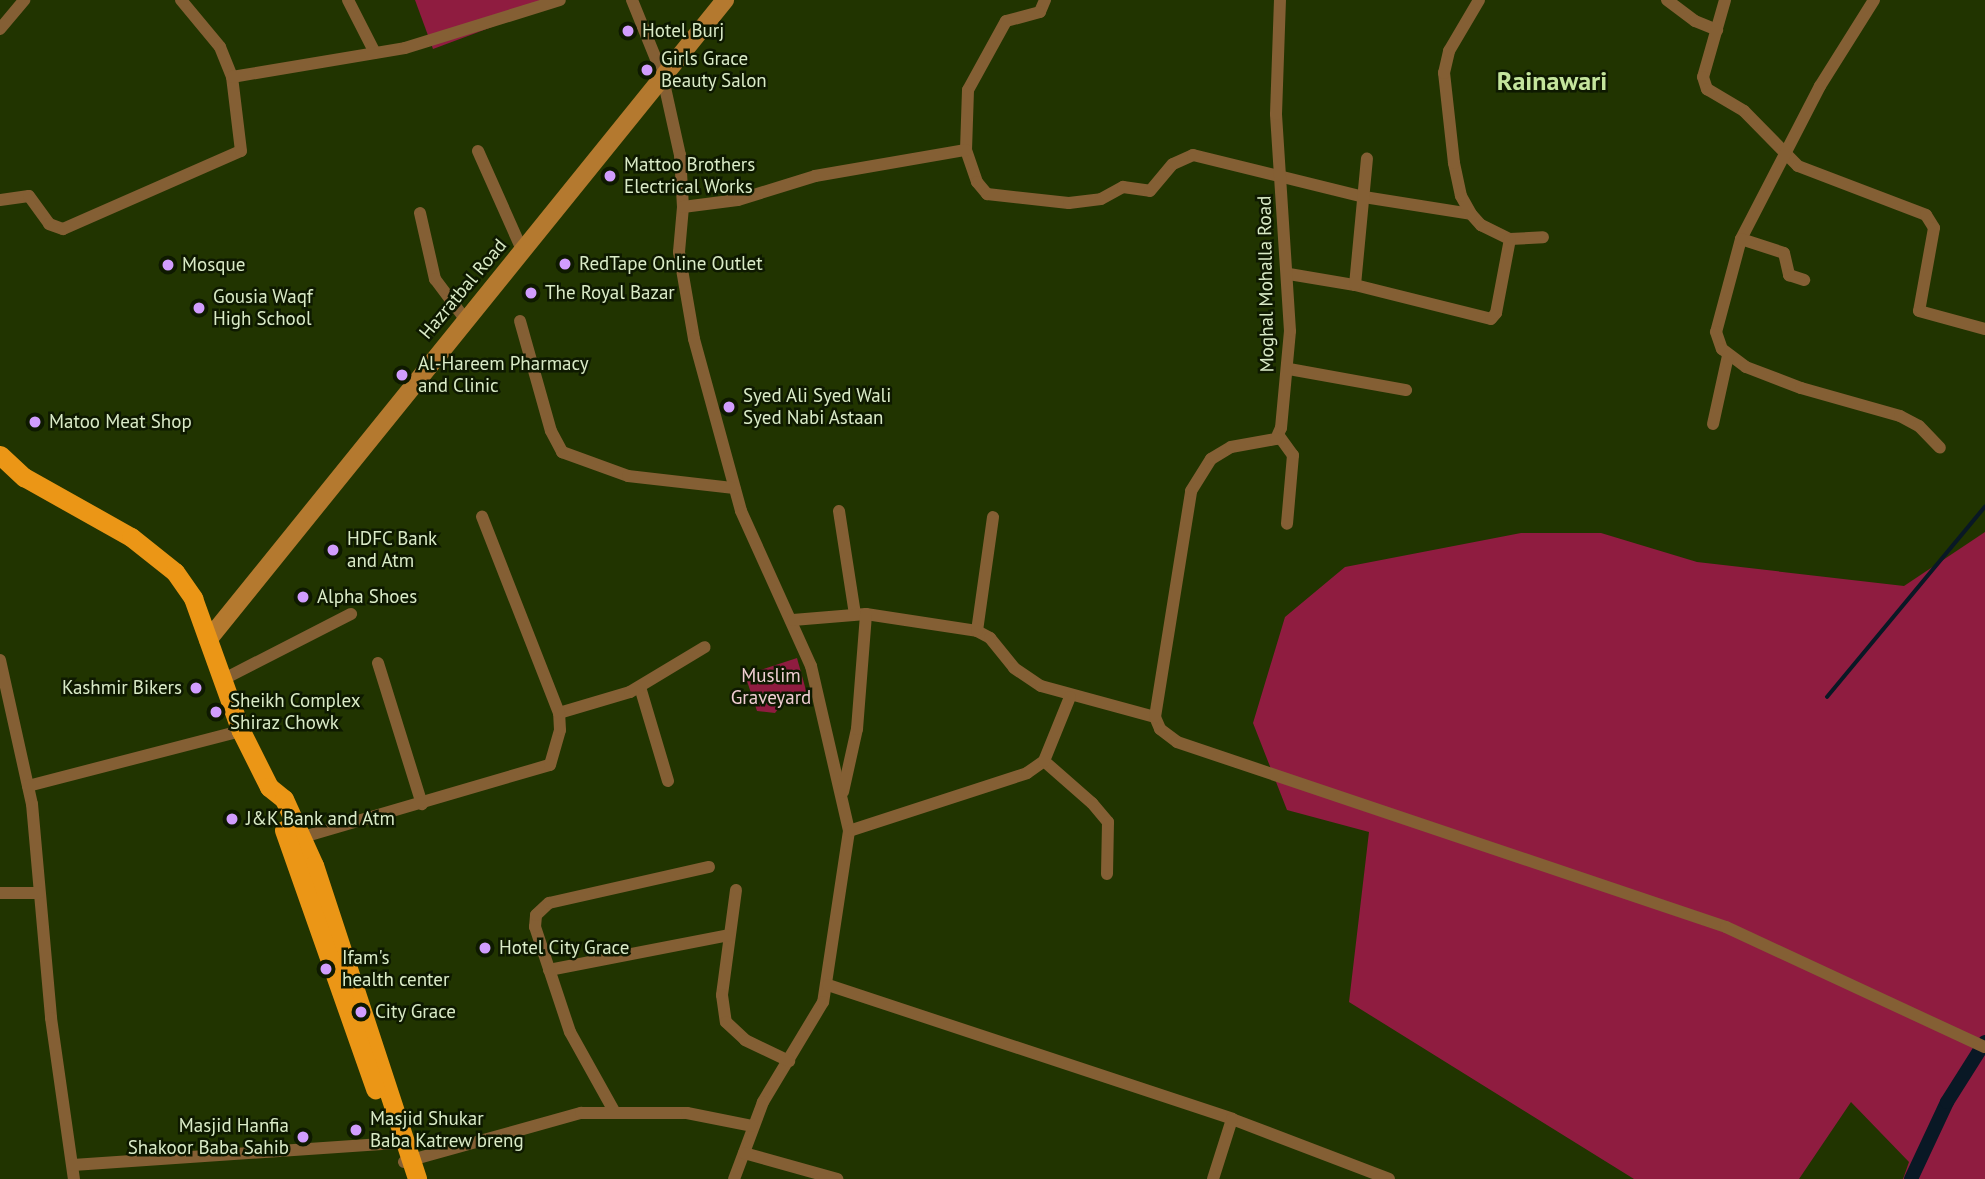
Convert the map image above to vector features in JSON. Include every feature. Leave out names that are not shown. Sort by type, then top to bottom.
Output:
[{"type":"highway","points":[[0,455],[24,477],[131,537],[175,572],[193,598],[241,732],[269,787],[270,801],[301,869],[334,976],[396,1143],[412,1169]]},
{"type":"highway","points":[[269,787],[284,799],[303,837],[412,1169]]},
{"type":"main road","name":"Hazratbal Road","points":[[208,640],[662,74],[725,0]]},
{"type":"street","points":[[0,29],[24,0]]},
{"type":"street","points":[[0,200],[29,196],[50,224],[63,229],[221,163],[242,145],[232,77],[220,47],[181,0]]},
{"type":"street","points":[[348,0],[375,53]]},
{"type":"street","points":[[232,77],[375,53],[560,0]]},
{"type":"street","points":[[632,0],[662,74],[680,155],[683,207],[679,253],[687,306],[734,488],[761,559],[793,620],[811,666],[843,793],[849,831],[828,985],[817,1018],[752,1126],[734,1179]]},
{"type":"street","points":[[1045,0],[1040,12],[1006,21],[986,63],[974,75],[968,90],[966,150],[977,183],[987,194],[1069,203],[1101,199],[1124,187],[1154,190],[1174,164],[1193,155],[1282,174],[1364,197],[1471,214]]},
{"type":"street","name":"Moghal Mohalla Road","points":[[1279,436],[1289,369],[1289,274],[1276,114],[1280,0]]},
{"type":"street","points":[[1479,0],[1449,51],[1444,73],[1454,163],[1461,196],[1481,226],[1510,239],[1543,237]]},
{"type":"street","points":[[1667,0],[1695,21],[1717,30]]},
{"type":"street","points":[[1725,0],[1703,83],[1744,111],[1783,154],[1823,177],[1926,215],[1934,228],[1919,311],[1985,329]]},
{"type":"street","points":[[1874,0],[1783,154],[1741,239],[1715,324],[1717,339],[1728,356],[1770,378],[1900,416],[1919,426],[1940,448]]},
{"type":"street","points":[[683,207],[737,200],[815,176],[966,150]]},
{"type":"street","points":[[478,151],[522,250]]},
{"type":"street","points":[[1355,285],[1367,159]]},
{"type":"street","points":[[420,213],[435,279],[465,319]]},
{"type":"street","points":[[1289,274],[1355,285],[1491,318],[1496,313],[1510,239]]},
{"type":"street","points":[[1741,239],[1784,253],[1789,275],[1804,280]]},
{"type":"street","points":[[520,321],[551,431],[562,452],[628,476],[734,488]]},
{"type":"street","points":[[1713,424],[1728,356]]},
{"type":"street","points":[[1289,369],[1406,390]]},
{"type":"street","points":[[1287,524],[1293,455],[1279,436],[1221,452],[1200,473],[1191,491],[1155,717],[1160,729],[1177,742],[1726,927],[1985,1047]]},
{"type":"street","points":[[839,511],[860,614],[857,729],[843,793]]},
{"type":"street","points":[[303,837],[550,765],[560,730],[559,713],[482,517]]},
{"type":"street","points":[[977,631],[993,517]]},
{"type":"street","points":[[222,680],[351,614]]},
{"type":"street","points":[[793,620],[860,614],[977,631],[990,638],[1026,678],[1070,697],[1155,717]]},
{"type":"street","points":[[559,713],[640,687],[705,647]]},
{"type":"street","points":[[0,660],[28,786],[51,1018],[74,1179]]},
{"type":"street","points":[[378,663],[422,804]]},
{"type":"street","points":[[640,687],[668,781]]},
{"type":"street","points":[[849,831],[1012,780],[1044,761],[1070,697]]},
{"type":"street","points":[[28,786],[241,732]]},
{"type":"street","points":[[1044,761],[1093,803],[1108,822],[1107,874]]},
{"type":"street","points":[[614,1111],[570,1032],[535,927],[540,908],[709,867]]},
{"type":"street","points":[[736,890],[722,995],[726,1022],[746,1040],[789,1061]]},
{"type":"street","points":[[0,893],[39,893]]},
{"type":"street","points":[[549,970],[729,935]]},
{"type":"street","points":[[828,985],[1232,1119],[1389,1179]]},
{"type":"street","points":[[412,1169],[553,1118],[614,1111],[687,1113],[752,1126]]},
{"type":"street","points":[[1213,1179],[1232,1119]]},
{"type":"street","points":[[73,1165],[396,1143]]},
{"type":"street","points":[[744,1153],[836,1179]]},
{"type":"green space","points":[[415,0],[564,0],[433,49]]},
{"type":"green space","points":[[1985,532],[1985,1179],[1903,1179],[1909,1162],[1851,1102],[1799,1179],[1634,1179],[1349,1002],[1369,832],[1287,810],[1253,723],[1285,617],[1345,567],[1521,533],[1601,533],[1697,562],[1904,586]]},
{"type":"green space","name":"Muslim Graveyard","points":[[797,658],[807,694],[781,705],[775,713],[757,711],[745,675]]},
{"type":"waterway","points":[[1827,697],[1985,507]]},
{"type":"waterway","points":[[1911,1179],[1947,1102],[1985,1042]]},
{"type":"place","name":"Hotel Burj","points":[[628,31]]},
{"type":"place","name":"Girls Grace Beauty Salon","points":[[647,70]]},
{"type":"place","name":"Mattoo Brothers Electrical Works","points":[[610,176]]},
{"type":"place","name":"RedTape Online Outlet","points":[[565,264]]},
{"type":"place","name":"Mosque","points":[[168,265]]},
{"type":"place","name":"The Royal Bazar","points":[[531,293]]},
{"type":"place","name":"Gousia Waqf High School","points":[[199,308]]},
{"type":"place","name":"Al-Hareem Pharmacy and Clinic","points":[[402,375]]},
{"type":"place","name":"Syed Ali Syed Wali Syed Nabi Astaan","points":[[729,407]]},
{"type":"place","name":"Matoo Meat Shop","points":[[35,422]]},
{"type":"place","name":"HDFC Bank and Atm","points":[[333,550]]},
{"type":"place","name":"Alpha Shoes","points":[[303,597]]},
{"type":"place","name":"Kashmir Bikers","points":[[196,688]]},
{"type":"place","name":"Sheikh Complex Shiraz Chowk","points":[[216,712]]},
{"type":"place","name":"J&K Bank and Atm","points":[[232,819]]},
{"type":"place","name":"Hotel City Grace","points":[[485,948]]},
{"type":"place","name":"Ifam's health center","points":[[326,969]]},
{"type":"place","name":"City Grace","points":[[361,1012]]},
{"type":"place","name":"Masjid Shukar Baba Katrew breng","points":[[356,1130]]},
{"type":"place","name":"Masjid Hanfia Shakoor Baba Sahib","points":[[303,1137]]},
{"type":"district","name":"Rainawari","points":[[1552,81]]}]
